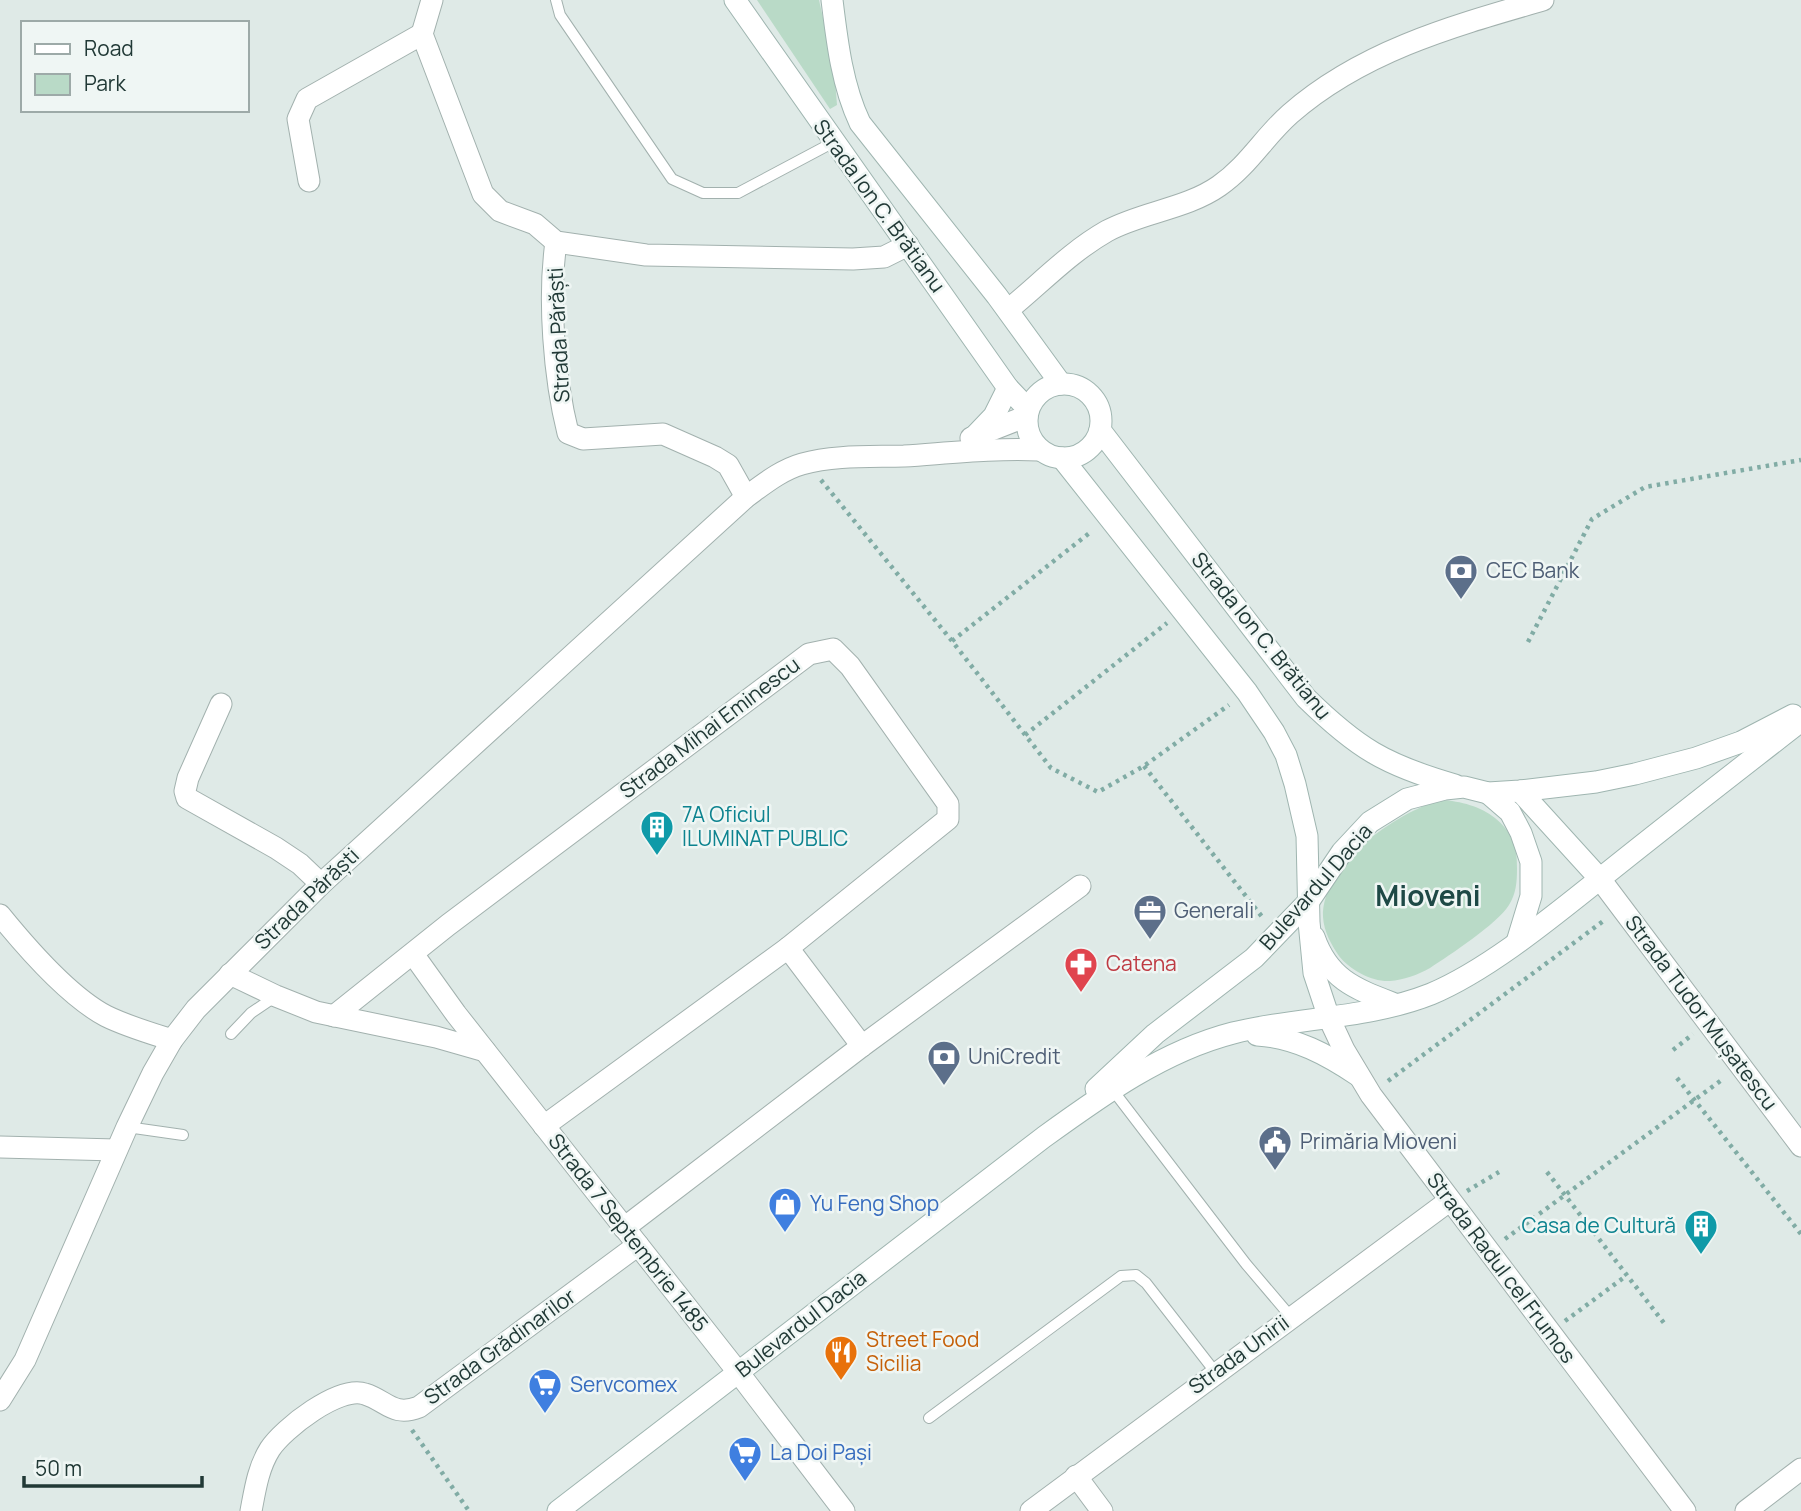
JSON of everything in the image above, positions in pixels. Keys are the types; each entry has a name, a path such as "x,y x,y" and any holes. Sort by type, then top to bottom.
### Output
{"street":[{"path":"309,181 298,119 307,99 422,34 432,0"},
{"name":"Strada Ion C. Brătianu","path":"735,0 1008,388 1028,412"},
{"name":"Strada Ion C. Brătianu","path":"832,0 851,104 860,123 1008,310 1061,384"},
{"path":"1008,310 1079,250 1107,231 1217,188 1242,169 1290,114 1364,61 1408,43 1543,0"},
{"name":"Strada Părăști","path":"422,34 482,194 500,211 534,224 556,242 646,255 799,259 884,257 908,245"},
{"path":"834,142 860,123"},
{"name":"Strada Părăști","path":"556,242 553,263 554,325 561,405 568,433 583,439 663,434 729,465 746,497"},
{"path":"1061,384 1073,385 1091,396 1099,409 1100,430 1094,444 1083,453 1062,458 1039,450 1029,434 1028,412 1033,400 1044,390 1061,384"},
{"path":"973,438 993,416 1008,388"},
{"path":"953,452 973,438 1028,412"},
{"name":"Strada Ion C. Brătianu","path":"1100,430 1277,662 1306,698 1337,729 1367,751 1395,765 1464,787"},
{"name":"Strada Părăști","path":"0,1400 25,1360 116,1150 172,1040 196,1009 321,884 746,497 775,476 800,464 827,458 1006,449 1039,450"},
{"path":"1062,458 1247,692 1274,732 1286,755 1307,836 1309,911 1317,946 1333,971 1353,988 1395,1004"},
{"name":"Strada Mihai Eminescu","path":"334,1016 809,654 833,649 850,666 948,804 948,819 788,948"},
{"path":"221,704 188,778 185,791 187,798 276,848 300,864 321,884"},
{"name":"Bulevardul Dacia","path":"1044,1137 1155,1034 1254,958 1309,911 1342,852 1370,822 1407,799 1464,787 1488,793 1596,782 1696,758 1741,742 1801,711"},
{"name":"Bulevardul Dacia","path":"558,1511 1044,1137 1112,1090 1168,1056 1234,1033 1395,1004 1430,994 1471,974 1563,909 1801,721"},
{"name":"Strada Tudor Mușatescu","path":"1520,791 1600,879 1797,1135"},
{"path":"1488,793 1510,812 1531,862 1531,895 1517,942"},
{"path":"624,1228 862,1046 1080,886"},
{"name":"Strada Radul cel Frumos","path":"1309,911 1314,973 1329,1018 1359,1076 1449,1201 1685,1511"},
{"path":"0,915 22,942 76,996 105,1016 172,1040"},
{"path":"544,1126 788,948 862,1046"},
{"name":"Strada 7 Septembrie 1485","path":"413,954 456,1014 844,1511"},
{"path":"230,974 276,996 334,1016 436,1037 485,1051"},
{"path":"1234,1033 1267,1035 1300,1044 1331,1057 1359,1076"},
{"path":"0,1147 116,1150"},
{"name":"Strada Unirii","path":"1031,1511 1449,1201"},
{"name":"Strada Grădinarilor","path":"251,1511 260,1468 271,1448 290,1426 339,1396 363,1393 397,1410 407,1412 419,1407 638,1245"},
{"path":"1746,1511 1801,1469"},
{"path":"1076,1476 1102,1511"}],"lane":[{"path":"556,0 559,15 672,179 704,193 738,193 834,142"},
{"path":"231,1034 251,1013 276,996"},
{"path":"1112,1090 1246,1265 1291,1317"},
{"path":"127,1127 183,1135"},
{"path":"929,1418 1121,1276 1136,1275 1146,1283 1216,1373"}],"path":[{"path":"1528,642 1592,519 1645,487 1801,460"},
{"path":"811,462 824,484 1051,768 1098,792 1144,766 1247,692"},
{"path":"952,641 1109,518"},
{"path":"1025,735 1183,611"},
{"path":"1144,766 1277,936"},
{"path":"1371,1095 1621,907"},
{"path":"1488,1252 1741,1065"},
{"path":"1676,1078 1801,1234"},
{"path":"1449,1201 1499,1172"},
{"path":"1547,1172 1664,1324"},
{"path":"1549,1332 1626,1276"},
{"path":"397,1410 469,1511"}],"green space":[{"path":"757,0 819,0 834,68 837,105 830,109"},
{"path":"1441,800 1470,805 1495,818 1505,827 1516,853 1517,879 1513,897 1494,921 1421,973 1383,981 1369,977 1344,961 1331,942 1323,917 1326,897 1335,878 1364,844 1403,816"}],"place":[{"name":"CEC Bank","path":"1461,601"},
{"name":"7A Oficiul ILUMINAT PUBLIC","path":"657,857"},
{"name":"Generali","path":"1150,941"},
{"name":"Catena","path":"1081,994"},
{"name":"UniCredit","path":"944,1087"},
{"name":"Primăria Mioveni","path":"1275,1172"},
{"name":"Yu Feng Shop","path":"785,1234"},
{"name":"Casa de Cultură","path":"1701,1256"},
{"name":"Street Food Sicilia","path":"841,1382"},
{"name":"Servcomex","path":"545,1415"},
{"name":"La Doi Pași","path":"745,1483"}],"district":[{"name":"Mioveni","path":"1428,896"}]}
